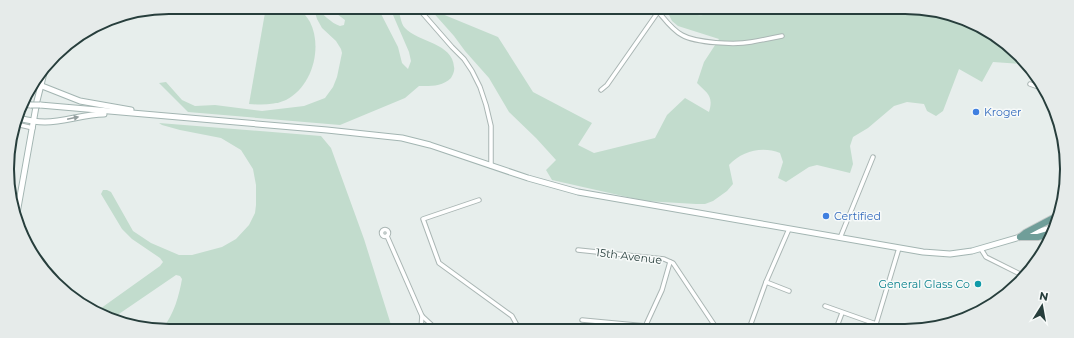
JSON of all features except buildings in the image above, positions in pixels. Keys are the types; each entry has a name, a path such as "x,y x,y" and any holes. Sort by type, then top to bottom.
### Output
{"main road":[{"path":"18,206 43,79"},
{"path":"42,86 80,102 130,110 140,114"},
{"path":"28,105 38,103 402,138 430,145 491,166 578,192 923,252 950,254 981,249 1048,229"},
{"path":"22,119 45,122 94,114 140,114"},
{"path":"1020,237 1052,219"},
{"path":"1020,237 1038,237 1045,235"}],"street":[{"path":"423,14 464,59 480,87 491,126 491,166"},
{"path":"601,90 607,84 655,14"},
{"path":"660,14 673,29 682,36 695,40 711,42 750,42 782,36"},
{"path":"1030,84 1036,86"},
{"path":"20,125 33,128"},
{"path":"840,238 872,156"},
{"path":"479,200 423,218 439,263 512,316 516,324"},
{"path":"751,324 766,282 789,229"},
{"path":"387,236 422,316 431,324"},
{"path":"825,306 876,324 899,248"},
{"path":"981,249 986,257 1020,274"},
{"name":"15th Avenue","path":"578,250 664,259 673,263 714,324"},
{"path":"646,324 662,290 670,262"},
{"path":"766,282 790,291"},
{"path":"838,324 842,313"},
{"path":"421,324 422,316"},
{"path":"582,320 618,324"}],"green space":[{"path":"265,14 304,14 310,22 314,32 315,55 313,66 303,86 286,100 277,103 249,104"},
{"path":"316,14 322,14 333,23 340,26 344,25 345,20 337,14 381,14 398,47 402,63 408,69 411,61 409,52 393,14 399,14 402,24 411,33 434,44 448,53 452,59 454,68 452,77 444,83 432,86 419,86 405,98 340,125 188,112 159,83 166,82 182,100 195,106 215,105 262,111 304,106 325,98 333,87 337,77 342,53 336,41 322,28"},
{"path":"434,14 442,14 498,37 533,92 592,123 578,145 594,153 655,138 667,115 685,98 709,112 711,102 709,95 697,83 704,62 719,39 678,26 672,21 668,14 925,15 955,22 974,30 991,40 1019,64 993,62 982,82 959,69 943,111 936,116 927,111 924,104 907,102 894,106 868,128 853,137 850,146 853,164 850,173 817,165 809,167 786,182 778,178 783,162 780,153 766,150 753,151 740,156 729,165 733,184 727,191 713,201 705,204 696,204 645,201 552,180 546,170 556,160 509,112 489,78"},
{"path":"159,123 321,136 331,148 364,239 391,324 166,324 176,305 182,279 180,276 176,275 117,315 101,308 160,266 163,262 160,258 132,239 122,229 101,194 103,190 111,192 133,231 151,243 179,255 192,255 222,247 236,239 249,225 255,213 256,185 253,169 241,150 221,138 162,125"}],"place":[{"name":"Kroger","path":"976,112"},
{"name":"Certified","path":"826,216"},
{"name":"General Glass Co","path":"978,284"}]}
